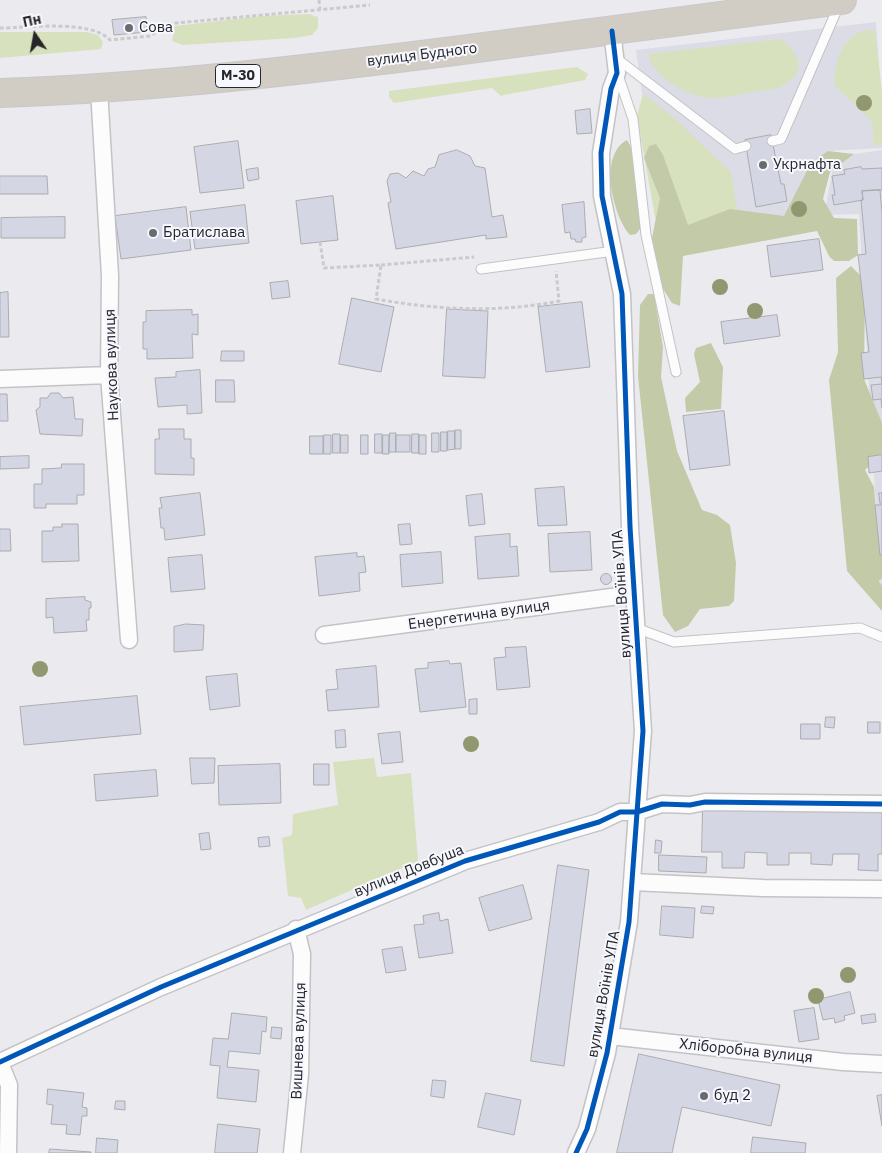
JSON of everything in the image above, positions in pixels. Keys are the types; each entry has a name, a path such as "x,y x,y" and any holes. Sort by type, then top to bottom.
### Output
{"highway":[{"name":"вулиця Будного","path":"0,93 99,90 367,62 842,0"}],"street":[{"name":"вулиця Воїнів УПА","path":"576,1153 587,1129 610,1036 629,922 643,731 630,527 622,294 602,196 601,153 616,65 612,31"},
{"name":"Наукова вулиця","path":"99,90 110,276 109,375 129,640"},
{"path":"0,378 109,375"},
{"name":"Енергетична вулиця","path":"324,635 634,594"},
{"name":"вулиця Довбуша","path":"0,1063 161,987 465,861 599,822 620,812 637,812 662,804 690,805 705,802 882,804"},
{"path":"632,882 763,888 882,889"},
{"name":"Вишнева вулиця","path":"292,1153 300,1074 302,954 296,930"},
{"name":"Хліборобна вулиця","path":"610,1036 833,1061 882,1064"},
{"path":"0,1063 9,1085 8,1153"}],"lane":[{"path":"772,141 781,139 842,0"},
{"path":"616,65 735,149 746,146"},
{"path":"616,65 633,119 646,235 676,372"},
{"path":"481,270 614,251"},
{"path":"636,628 674,642 860,628 882,637"}],"path":[{"path":"319,0 320,9"},
{"path":"0,28 87,28 104,33 110,40 151,36 166,24 370,5"},
{"path":"320,242 324,268 474,257 481,270"},
{"path":"381,265 376,299 406,305 492,309 539,305 559,301 554,260"}],"shaded area":[{"path":"876,22 882,109 882,148 828,151 810,225 662,240 636,50"},
{"path":"882,150 882,612 859,214 824,215 835,157"}],"green space":[{"path":"309,14 318,17 318,28 312,35 295,38 183,45 172,41 175,26 262,16"},
{"path":"875,30 882,92 882,145 874,145 872,121 835,86 834,79 839,56 848,41 860,32"},
{"path":"0,32 87,32 98,35 103,42 101,49 0,58"},
{"path":"781,39 792,49 798,61 799,67 793,79 775,89 735,96 714,98 694,95 684,91 665,79 657,71 648,54"},
{"path":"577,67 588,74 585,80 501,96 492,88 394,103 389,97 389,91"},
{"path":"643,94 671,115 731,172 741,230 659,239 637,116"},
{"path":"627,140 635,154 644,224 636,234 630,235 618,214 611,186 613,158 618,148"},
{"path":"656,144 663,155 688,225 730,209 784,216 811,163 828,151 854,154 830,172 823,199 834,218 857,219 858,255 849,261 834,261 829,256 817,231 683,256 680,306 672,303 658,281 652,238 660,198 644,158 649,146"},
{"path":"851,266 861,276 865,290 864,379 882,423 882,453 865,470 874,487 877,525 882,526 882,578 879,581 882,586 882,611 847,571 829,380 838,352 836,278"},
{"path":"648,294 654,294 663,347 661,377 677,451 702,510 717,515 730,525 736,563 734,601 729,606 700,609 688,626 675,632 663,615 638,376 640,305"},
{"path":"711,343 723,367 721,409 686,412 685,398 700,382 694,354 696,348"},
{"path":"374,758 377,777 411,773 418,861 306,910 301,898 288,896 282,838 292,835 293,814 338,805 333,762"}],"building":[{"path":"146,17 147,32 114,35 112,20"},
{"path":"590,109 592,133 577,134 575,111"},
{"name":"Укрнафта","path":"771,135 781,184 784,184 787,201 756,207 745,140"},
{"path":"238,141 244,188 200,193 194,147"},
{"path":"457,150 470,156 475,166 485,168 492,217 503,215 507,237 486,239 486,235 396,249 388,203 391,202 387,181 390,174 398,173 406,178 413,171 424,176 428,169 435,167 439,155"},
{"path":"861,167 862,169 882,168 882,190 862,191 863,200 834,205 832,195 835,195 832,176 845,174 844,170"},
{"path":"258,168 259,179 248,181 246,170"},
{"path":"0,176 47,176 48,194 0,194"},
{"path":"880,190 882,213 882,384 881,377 864,379 861,353 869,352 858,255 866,254 861,200 863,200 862,191"},
{"path":"333,196 338,240 301,244 296,201"},
{"path":"584,202 586,237 582,238 582,242 576,242 575,239 571,239 570,232 565,233 562,205"},
{"path":"245,205 249,243 195,249 190,212"},
{"name":"Братислава","path":"186,207 191,250 121,259 115,216"},
{"path":"65,217 65,238 1,238 1,218"},
{"path":"819,239 823,270 771,277 767,246"},
{"path":"288,281 290,297 272,299 270,283"},
{"path":"8,292 9,337 0,337 0,293"},
{"path":"352,298 394,307 381,372 339,364"},
{"path":"582,302 590,367 546,372 538,307"},
{"path":"447,309 488,311 485,378 443,376"},
{"path":"192,310 192,315 198,314 198,335 192,334 193,358 147,359 147,349 143,349 143,322 146,322 146,311"},
{"path":"777,315 780,336 724,344 721,322"},
{"path":"222,351 244,351 244,361 221,361"},
{"path":"200,370 202,413 187,414 187,405 158,407 155,378 176,377 176,372"},
{"path":"216,380 234,380 235,402 216,402"},
{"path":"882,384 882,408 881,399 873,400 871,385"},
{"path":"51,393 59,393 63,398 73,397 75,419 83,419 82,436 40,434 36,410 40,407 40,398 47,398"},
{"path":"0,394 7,394 8,421 0,421"},
{"path":"724,411 730,465 690,470 683,416"},
{"path":"159,429 184,429 184,439 191,439 191,458 194,458 194,475 155,474 155,439 159,439"},
{"path":"455,430 461,430 461,449 455,449"},
{"path":"448,431 455,431 455,449 448,450"},
{"path":"441,432 447,432 447,451 441,451"},
{"path":"390,433 396,433 396,452 389,452"},
{"path":"432,433 439,433 439,452 432,452"},
{"path":"333,434 340,434 340,453 333,453"},
{"path":"375,434 382,434 382,453 375,453"},
{"path":"412,434 419,434 419,453 412,453"},
{"path":"324,435 331,435 331,454 324,454"},
{"path":"341,435 348,435 348,453 341,453"},
{"path":"361,435 368,435 368,454 361,454"},
{"path":"383,435 389,435 389,454 383,454"},
{"path":"396,435 410,435 410,452 396,452"},
{"path":"419,435 426,435 426,454 419,454"},
{"path":"310,436 323,436 323,454 310,454"},
{"path":"882,455 882,471 869,473 868,457"},
{"path":"29,456 29,468 0,469 0,457"},
{"path":"62,464 84,464 84,495 77,495 77,504 46,504 46,508 34,508 34,484 42,484 42,469 61,468"},
{"path":"564,487 567,525 538,526 535,489"},
{"path":"200,493 205,535 165,540 164,528 161,528 159,508 162,508 160,498"},
{"path":"879,493 882,493 882,555 880,555 875,505 880,505"},
{"path":"482,494 485,524 469,526 466,496"},
{"path":"62,524 78,524 79,561 42,562 42,531 53,531 53,527 62,527"},
{"path":"410,524 412,544 400,545 398,525"},
{"path":"0,529 10,529 11,551 0,551"},
{"path":"590,532 592,570 550,572 548,534"},
{"path":"510,534 510,547 517,546 519,576 478,579 475,537"},
{"path":"441,552 443,583 402,587 400,555"},
{"path":"357,553 357,557 364,556 366,572 359,573 360,591 319,596 315,557"},
{"path":"202,555 205,589 171,592 168,558"},
{"path":"606,573 612,579 606,585 600,579"},
{"path":"85,597 85,600 91,602 89,620 86,620 87,631 54,633 53,617 46,618 46,599"},
{"path":"186,624 204,625 203,650 174,652 174,627"},
{"path":"526,647 530,687 497,690 494,658 506,657 505,648"},
{"path":"449,661 450,664 461,663 466,707 420,712 415,669 428,668 428,663"},
{"path":"376,666 379,707 328,711 326,690 338,689 336,670"},
{"path":"237,674 240,706 210,710 206,677"},
{"path":"137,696 141,734 24,745 20,707"},
{"path":"477,699 477,714 469,714 469,700"},
{"path":"826,717 835,717 834,728 825,727"},
{"path":"868,722 880,722 880,733 868,733"},
{"path":"801,724 820,724 820,739 801,739"},
{"path":"345,730 346,747 336,748 335,731"},
{"path":"400,732 403,762 382,764 378,734"},
{"path":"190,758 215,758 214,783 192,784"},
{"path":"280,764 281,803 219,805 218,766"},
{"path":"314,764 329,764 329,785 314,785"},
{"path":"156,770 158,796 96,801 94,775"},
{"path":"703,808 882,811 882,854 878,854 878,871 858,870 859,854 833,854 832,865 811,864 811,853 789,853 789,865 767,865 767,853 745,852 744,868 722,868 722,852 702,852"},
{"path":"209,833 211,849 201,850 199,834"},
{"path":"269,837 270,846 259,847 258,838"},
{"path":"656,840 662,841 661,853 655,853"},
{"path":"659,855 707,857 706,873 659,871"},
{"path":"558,865 589,870 564,1066 531,1061"},
{"path":"523,885 532,919 489,931 479,898"},
{"path":"662,906 695,908 693,938 660,935"},
{"path":"702,906 714,907 713,914 701,913"},
{"path":"439,913 440,921 448,919 453,953 419,958 414,925 424,924 423,916"},
{"path":"402,947 406,970 386,973 382,950"},
{"path":"850,992 855,1013 844,1016 845,1020 835,1023 834,1018 823,1020 818,1000"},
{"path":"814,1008 819,1039 799,1042 794,1011"},
{"path":"232,1013 267,1017 266,1032 262,1031 260,1054 229,1051 227,1067 259,1070 256,1102 217,1098 220,1066 210,1065 213,1038 228,1039"},
{"path":"875,1014 876,1022 862,1024 861,1016"},
{"path":"272,1027 282,1028 281,1039 271,1038"},
{"name":"буд 2","path":"639,1054 780,1085 771,1126 682,1107 672,1153 617,1153"},
{"path":"433,1080 446,1081 444,1098 431,1096"},
{"path":"48,1089 84,1093 82,1107 87,1108 87,1116 82,1116 80,1135 66,1134 67,1125 51,1124 53,1105 47,1104"},
{"path":"486,1093 521,1100 514,1135 478,1127"},
{"path":"882,1095 882,1126 877,1096"},
{"path":"116,1101 125,1101 125,1110 115,1109"},
{"path":"218,1124 260,1129 257,1153 215,1153"},
{"path":"753,1137 806,1143 805,1153 751,1153"},
{"path":"97,1138 118,1140 117,1153 96,1153"},
{"path":"50,1149 91,1152 91,1153 49,1153"}],"cycle path":[{"path":"576,1153 587,1129 607,1053 629,922 643,731 630,527 622,294 602,196 601,153 611,89 617,73 612,31"},
{"path":"0,1062 161,987 465,861 599,822 620,812 637,812 662,804 690,805 705,802 882,804"}],"place":[{"name":"Сова","path":"129,28"},
{"name":"Укрнафта","path":"763,165"},
{"name":"Братислава","path":"153,233"},
{"name":"буд 2","path":"704,1096"}]}
